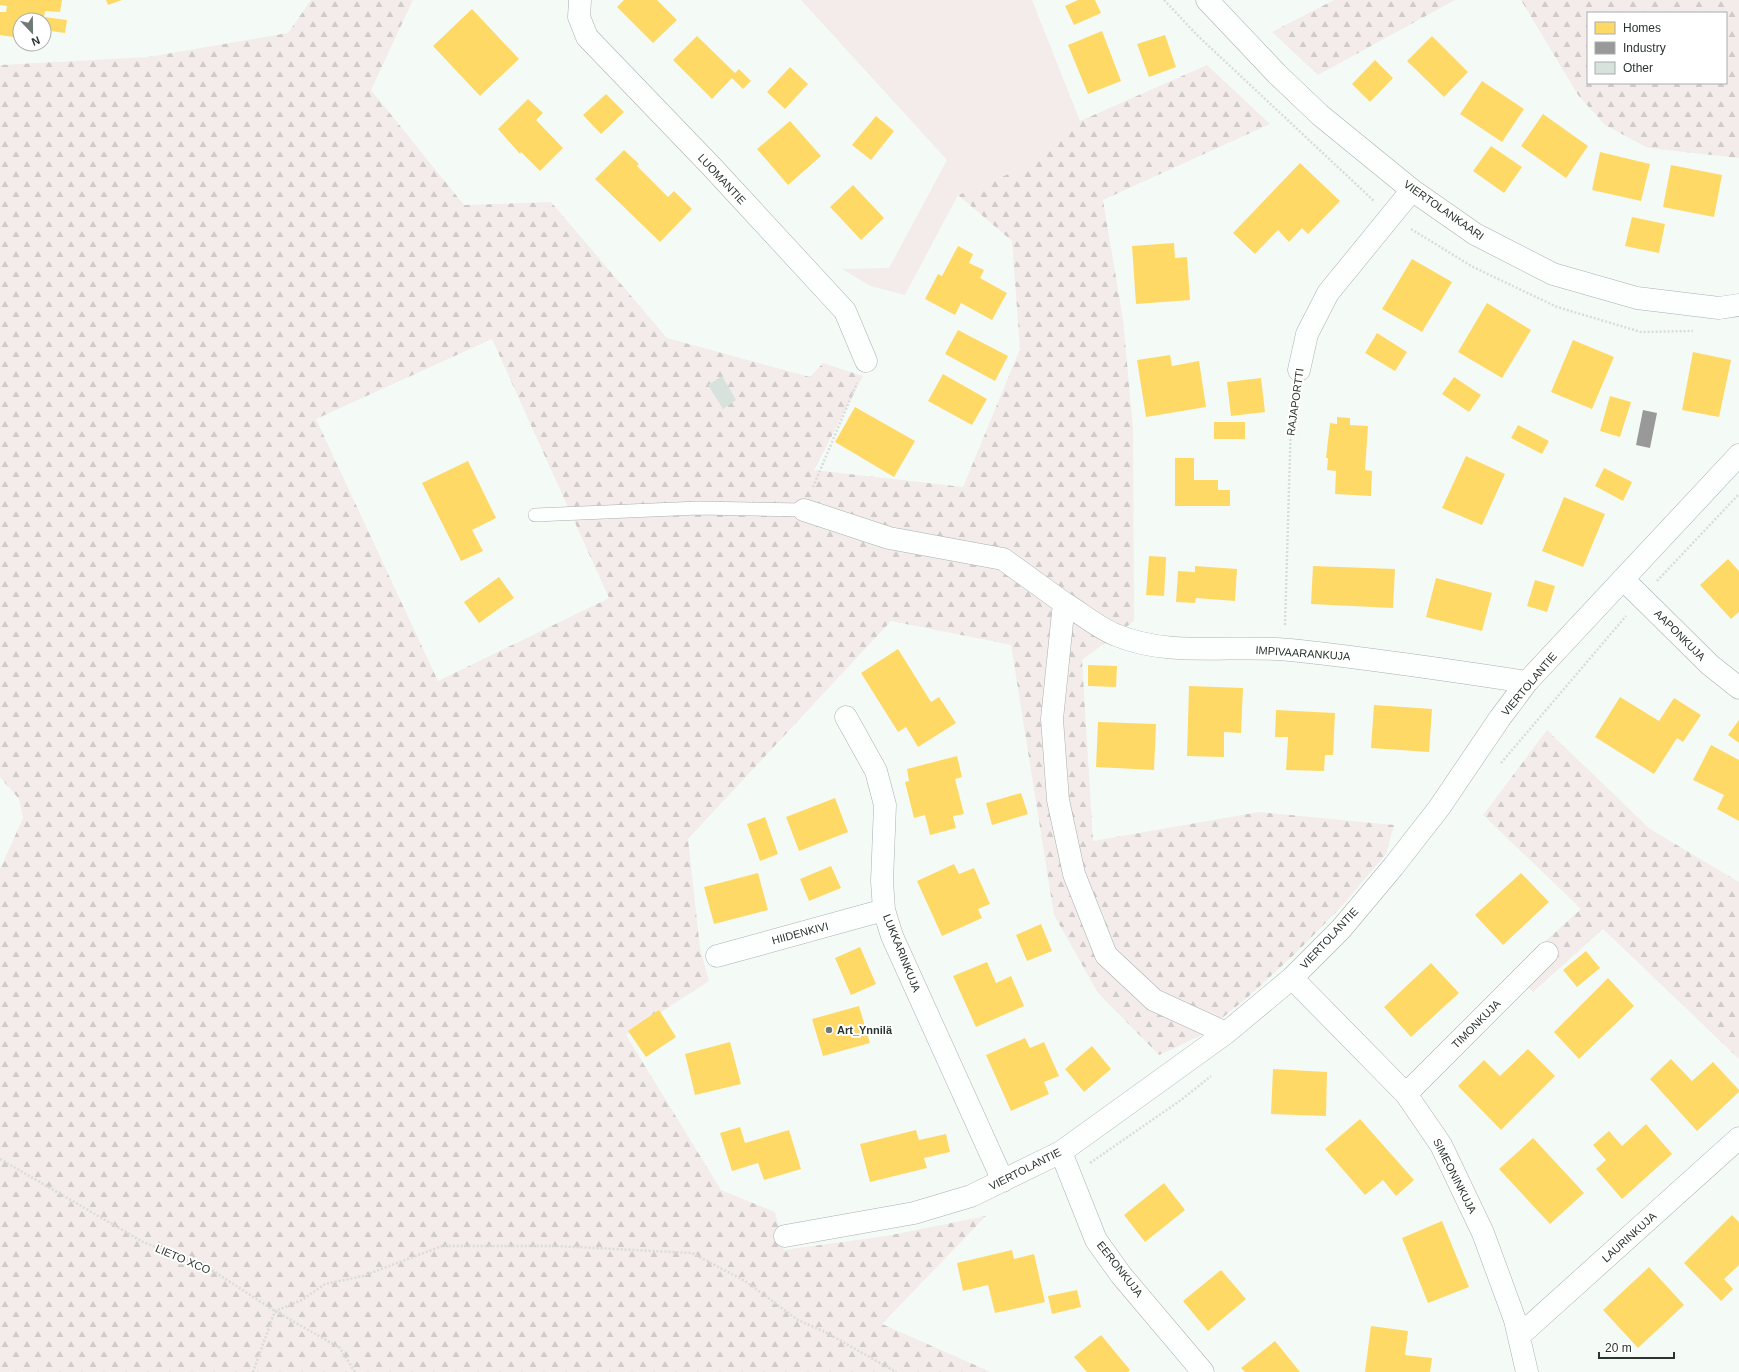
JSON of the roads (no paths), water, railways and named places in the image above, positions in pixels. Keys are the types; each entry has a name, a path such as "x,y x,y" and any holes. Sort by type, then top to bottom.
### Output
{"street":[{"name":"LUOMANTIE","path":"580,0 579,17 587,38 712,167 845,311 866,361"},
{"name":"VIERTOLANKAARI","path":"1207,0 1277,74 1320,115 1412,190 1476,234 1553,274 1637,298 1719,308 1739,305"},
{"name":"RAJAPORTTI","path":"1299,370 1307,334 1328,293 1412,190"},
{"name":"VIERTOLANTIE","path":"785,1236 914,1213 971,1196 1061,1152 1226,1033 1292,978 1341,928 1439,808 1500,718 1527,682 1739,455"},
{"name":"IMPIVAARANKUJA","path":"804,510 889,538 1003,559 1064,603 1115,635 1147,644 1178,648 1284,650 1381,660 1527,682"},
{"name":"AAPONKUJA","path":"1623,579 1710,664 1739,688"},
{"path":"1064,603 1052,719 1058,800 1074,874 1106,955 1154,1000 1226,1033"},
{"name":"LUKKARINKUJA","path":"846,717 876,771 885,805 882,881 884,910 892,936 1003,1181"},
{"name":"HIIDENKIVI","path":"717,956 884,910"},
{"name":"TIMONKUJA","path":"1406,1094 1547,953"},
{"name":"SIMEONINKUJA","path":"1292,978 1406,1094 1441,1146 1483,1233 1515,1320 1527,1372"},
{"name":"LAURINKUJA","path":"1519,1336 1739,1138"},
{"name":"EERONKUJA","path":"1061,1152 1096,1240 1121,1275 1203,1372"}],"lane":[{"path":"535,515 699,508 804,510"}],"place":[{"name":"Art_Ynnilä","path":"829,1030"}]}
